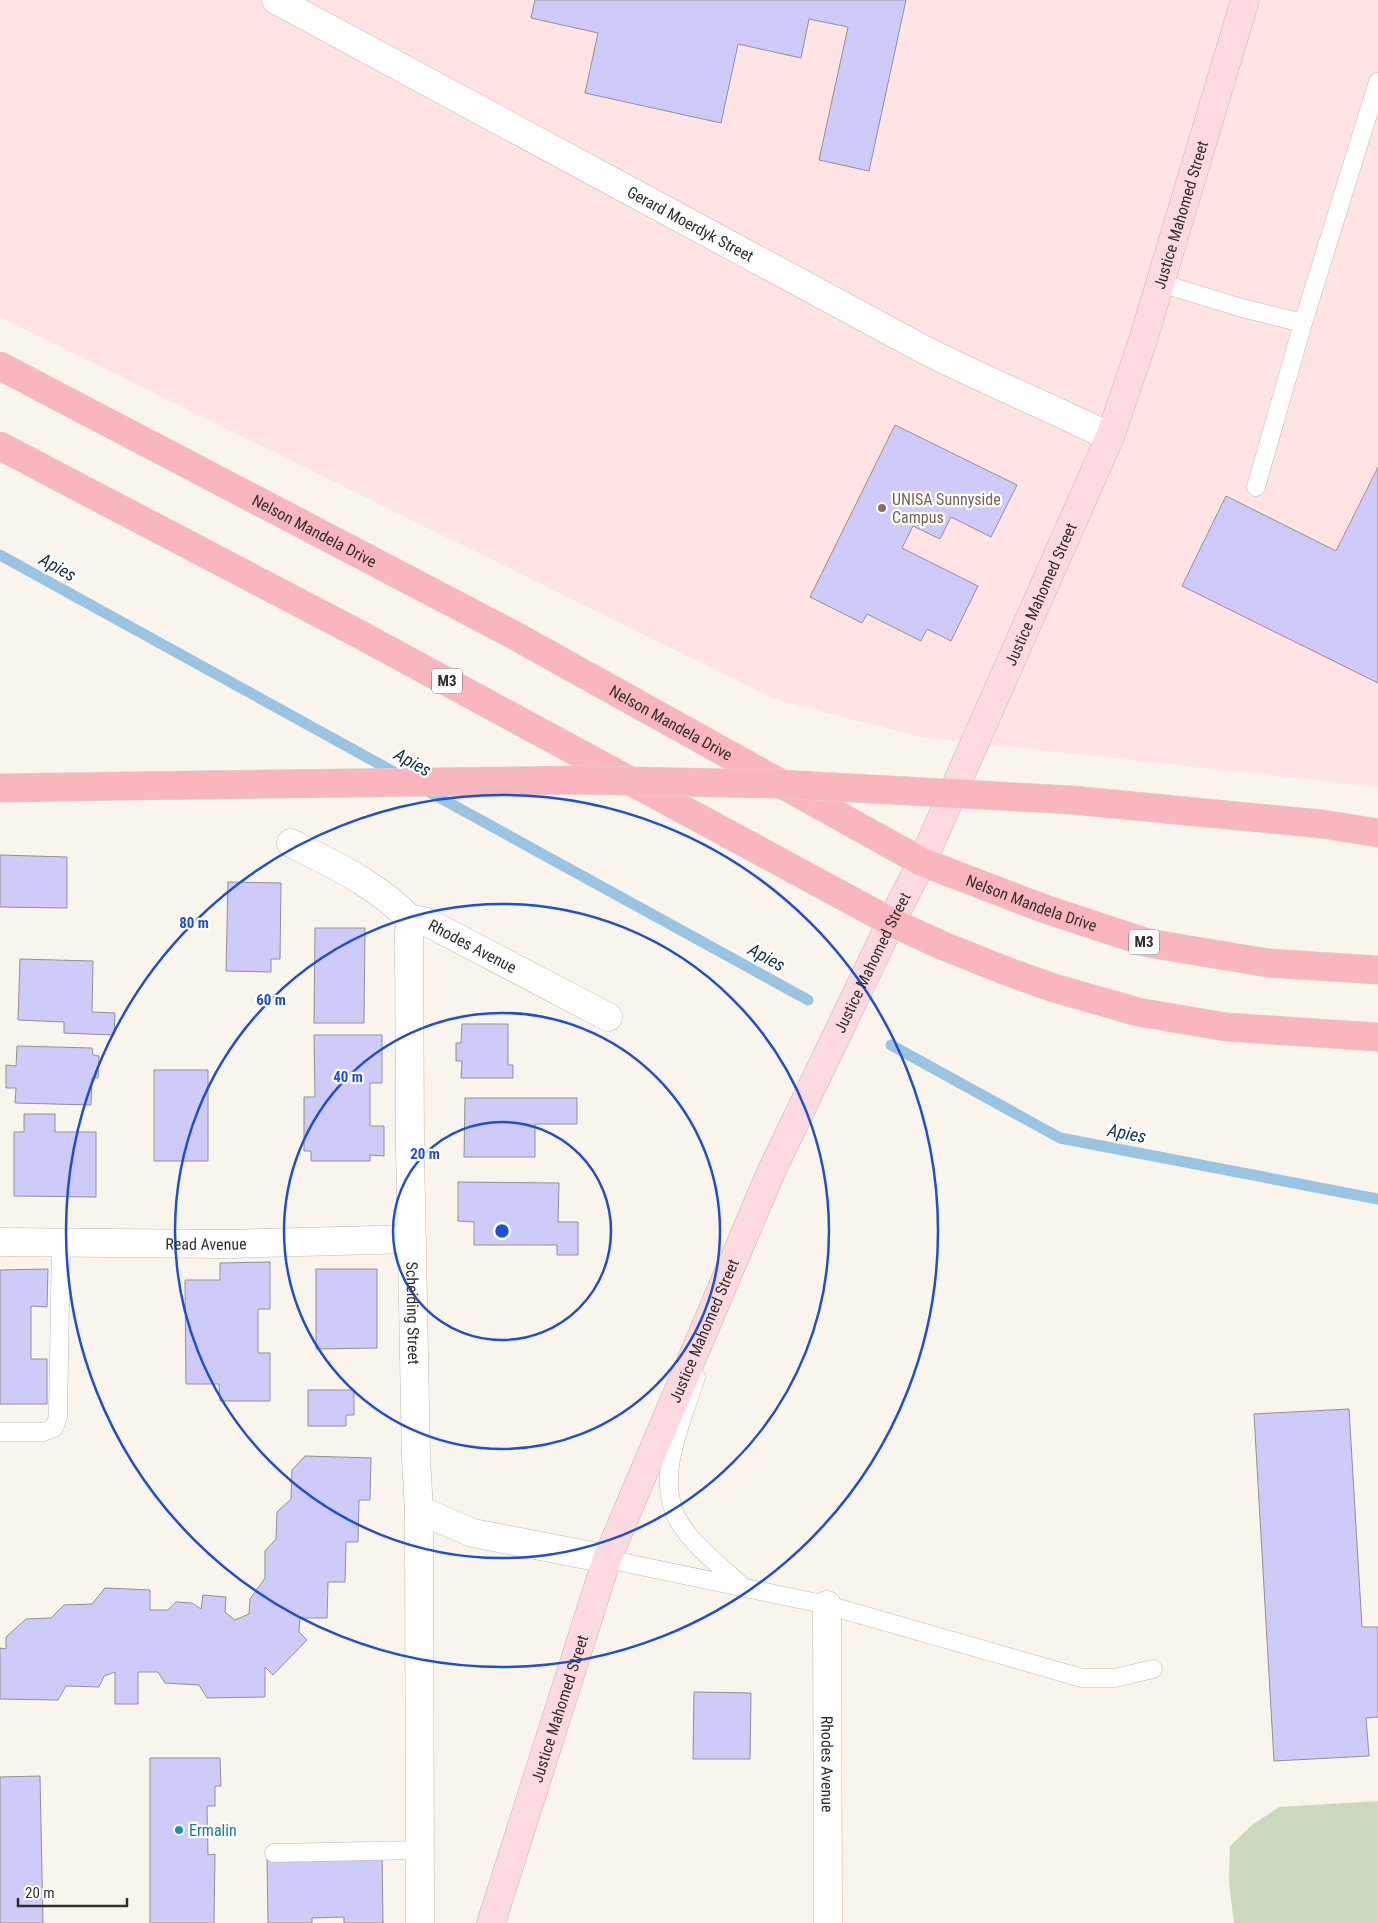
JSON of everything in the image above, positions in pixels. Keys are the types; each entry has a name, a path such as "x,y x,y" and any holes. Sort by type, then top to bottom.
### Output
{"main road":[{"name":"Justice Mahomed Street","path":"490,1923 607,1559 771,1172 891,922 922,862 1110,437 1143,340 1245,0"},
{"name":"Nelson Mandela Drive","path":"0,366 510,634 922,862 1045,910 1148,943 1268,963 1378,970"},
{"name":"M3","path":"0,446 348,628 891,922 941,945 1054,988 1138,1012 1226,1027 1378,1037"},
{"path":"0,788 578,780 780,784 1072,800 1322,824 1378,833"}],"street":[{"name":"Gerard Moerdyk Street","path":"276,0 921,348 973,375 1050,407 1110,437"},
{"name":"Rhodes Avenue","path":"291,843 372,886 386,896 413,922 420,920 427,922 608,1017"},
{"name":"Scheiding Street","path":"413,922 409,932 410,1149 415,1422 419,1510 420,1920"},
{"name":"Read Avenue","path":"0,1242 225,1244 412,1239"},
{"path":"419,1510 473,1533 607,1559"},
{"name":"Rhodes Avenue","path":"827,1605 828,1923"}],"lane":[{"path":"1256,487 1303,323 1376,92"},
{"path":"1160,283 1242,308 1303,323"},
{"path":"0,1432 43,1432 54,1428 58,1417 61,1243"},
{"path":"730,1270 669,1465 668,1486 673,1507 681,1525 744,1588"},
{"path":"607,1559 827,1605 1082,1678 1115,1678 1153,1669"},
{"path":"274,1853 420,1850"}],"shaded area":[{"name":"UNISA Sunnyside Campus","path":"0,0 1378,0 1378,787 921,737 774,699 0,317"}],"green space":[{"path":"1378,1801 1378,1923 1234,1923 1229,1883 1230,1846 1252,1825 1279,1807"}],"building":[{"path":"535,0 906,0 869,171 819,160 848,27 809,19 801,58 738,44 721,123 585,93 598,33 531,18"},
{"path":"895,425 1017,485 991,537 951,517 940,539 913,526 902,548 978,586 951,641 927,629 921,641 867,614 862,623 810,597"},
{"path":"1378,467 1378,683 1182,586 1226,496 1336,551"},
{"path":"0,855 67,857 67,908 0,907"},
{"path":"228,882 281,883 280,959 271,959 271,972 226,971"},
{"path":"315,928 365,928 364,1023 314,1023"},
{"path":"20,959 93,961 92,1012 115,1013 114,1035 64,1033 64,1022 18,1020"},
{"path":"462,1024 508,1024 508,1065 513,1065 513,1078 461,1078 462,1061 456,1061 456,1043 461,1043"},
{"path":"314,1035 382,1035 382,1083 370,1083 370,1126 384,1126 384,1156 370,1155 370,1161 311,1161 311,1151 304,1151 304,1097 315,1097"},
{"path":"17,1046 92,1048 93,1055 99,1056 98,1078 92,1078 91,1105 15,1103 16,1088 6,1088 6,1065 16,1066"},
{"path":"154,1070 208,1070 208,1161 154,1161"},
{"path":"465,1098 577,1098 577,1124 535,1124 535,1157 464,1157"},
{"path":"24,1114 55,1114 55,1132 96,1132 96,1197 14,1196 14,1132 24,1132"},
{"path":"458,1182 559,1183 558,1222 578,1222 578,1255 557,1255 557,1245 474,1245 474,1222 458,1221"},
{"path":"270,1262 270,1309 258,1309 258,1353 270,1353 270,1401 220,1401 219,1384 186,1384 185,1280 220,1280 220,1263"},
{"path":"48,1269 47,1307 31,1306 31,1359 47,1359 47,1404 0,1404 0,1270"},
{"path":"316,1269 377,1269 377,1348 316,1349"},
{"path":"308,1390 354,1390 354,1415 346,1415 346,1426 308,1426"},
{"path":"1349,1409 1362,1627 1378,1627 1378,1717 1366,1718 1369,1756 1274,1761 1254,1414"},
{"path":"305,1456 371,1458 370,1500 359,1500 358,1542 346,1542 345,1582 328,1582 327,1618 300,1618 299,1632 307,1640 273,1675 265,1667 265,1697 207,1698 199,1685 165,1683 158,1672 138,1672 138,1704 115,1704 115,1672 104,1676 99,1687 66,1686 58,1700 0,1699 0,1648 6,1649 6,1637 26,1619 51,1618 64,1605 92,1604 105,1588 150,1590 150,1610 168,1610 176,1602 192,1603 201,1609 203,1595 226,1597 225,1612 235,1620 249,1614 250,1599 265,1578 265,1551 276,1539 277,1512 291,1499 292,1470"},
{"path":"694,1692 751,1693 750,1759 693,1759"},
{"name":"Ermalin","path":"150,1758 220,1758 221,1786 215,1786 215,1806 207,1806 208,1855 215,1854 214,1923 150,1923"},
{"path":"40,1776 43,1923 0,1923 0,1777"},
{"path":"382,1854 383,1923 344,1923 344,1917 312,1918 312,1923 268,1923 267,1857"}],"waterway":[{"name":"Apies","path":"0,555 401,776"},
{"name":"Apies","path":"424,789 808,1000"},
{"name":"Apies","path":"891,1045 1060,1138 1378,1199"}],"place":[{"name":"UNISA Sunnyside Campus","path":"882,508"},
{"name":"Ermalin","path":"179,1830"}]}
